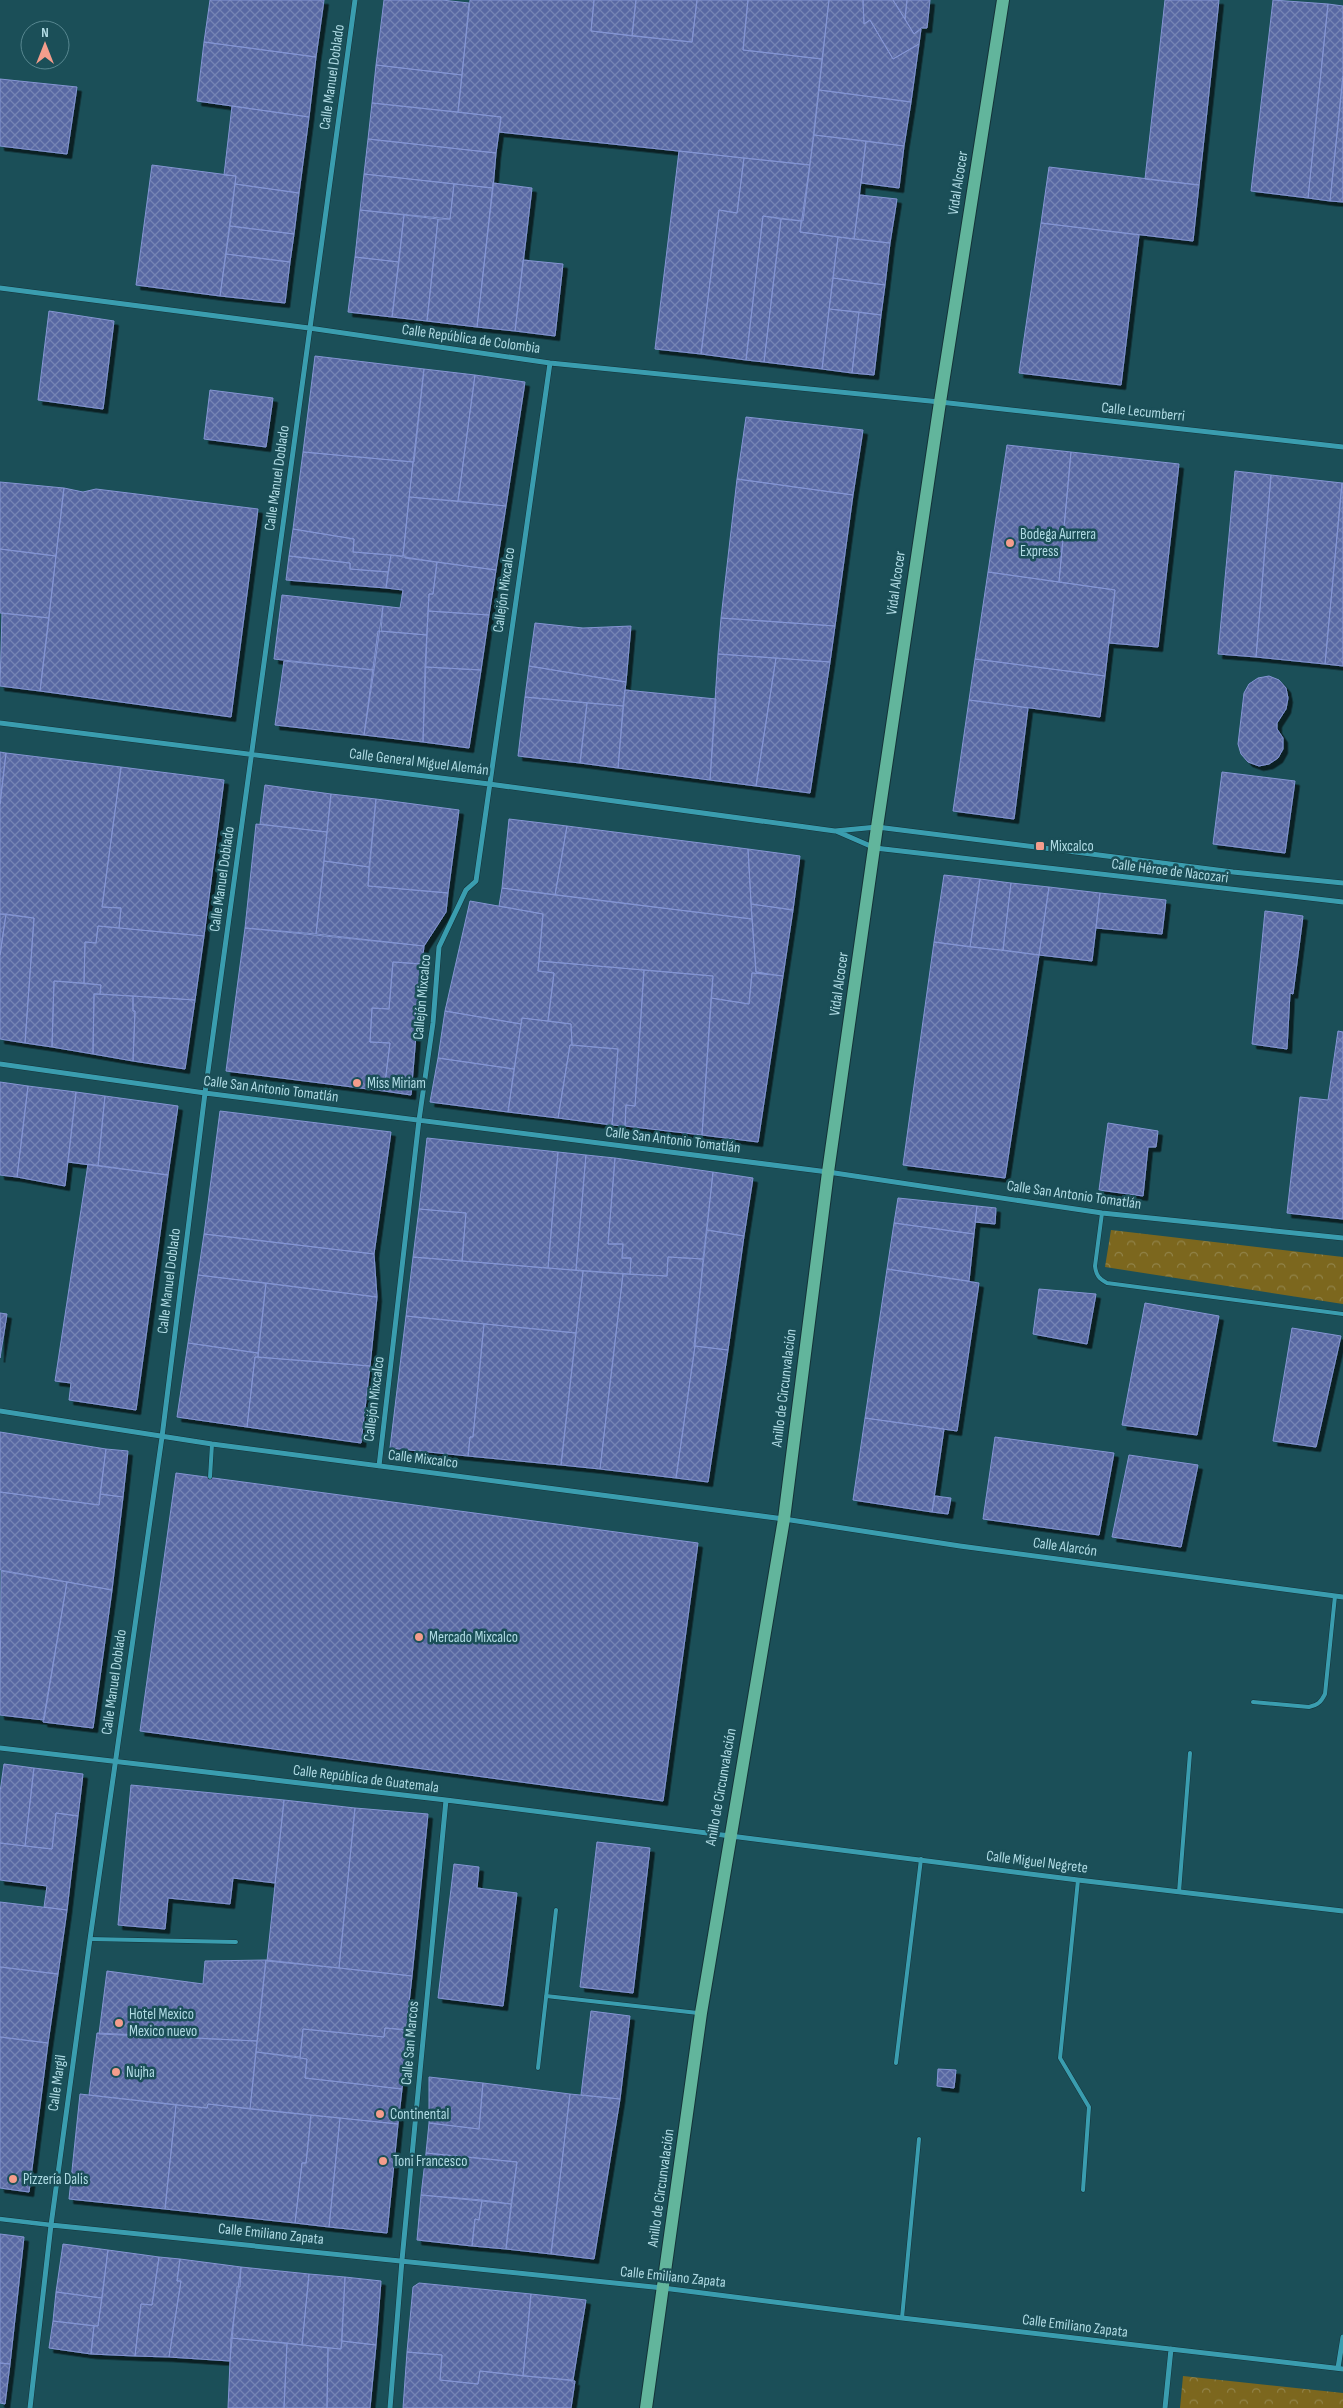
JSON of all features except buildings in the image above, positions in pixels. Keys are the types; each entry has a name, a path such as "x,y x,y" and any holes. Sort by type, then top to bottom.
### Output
{"main road":[{"name":"Vidal Alcocer","path":"828,1172 940,402 1003,0"},
{"name":"Anillo de Circunvalación","path":"646,2408 701,2013 729,1836 784,1518 828,1172"}],"street":[{"name":"Calle Manuel Doblado","path":"116,1762 162,1436 205,1093 355,0"},
{"name":"Calle República de Colombia","path":"0,288 309,328 550,363 940,402"},
{"name":"Callejón Mixcalco","path":"379,1466 419,1120 433,1023 439,947 466,890 476,881 550,363"},
{"name":"Calle Lecumberri","path":"940,402 1343,447"},
{"name":"Calle General Miguel Alemán","path":"0,723 489,784 835,831 877,827"},
{"name":"Calle Héroe de Nacozari","path":"877,827 1233,872 1343,883"},
{"name":"Calle General Miguel Alemán","path":"835,831 875,848"},
{"name":"Calle Héroe de Nacozari","path":"875,848 1343,902"},
{"name":"Calle San Antonio Tomatlán","path":"0,1064 205,1093 828,1172 1102,1213 1343,1238"},
{"name":"Calle Mixcalco","path":"0,1411 212,1444 784,1518"},
{"name":"Calle Alarcón","path":"784,1518 960,1546 1343,1597"},
{"name":"Calle República de Guatemala","path":"0,1748 446,1800 729,1836"},
{"name":"Calle Margil","path":"30,2408 51,2225 116,1762"},
{"name":"Calle San Marcos","path":"390,2408 402,2260 446,1800"},
{"name":"Calle Miguel Negrete","path":"729,1836 1343,1911"},
{"name":"Calle Emiliano Zapata","path":"0,2219 664,2288 902,2318 1341,2368"},
{"path":"1341,2368 1343,2336"},
{"path":"1165,2408 1171,2349"}],"lane":[{"path":"1102,1213 1095,1266 1096,1274 1100,1280 1343,1314"},
{"path":"210,1477 212,1444"},
{"path":"1253,1702 1309,1707 1322,1701 1325,1694 1335,1596"},
{"path":"1179,1892 1190,1753"},
{"path":"896,2063 921,1859"},
{"path":"1078,1880 1060,2058 1089,2107 1083,2190"},
{"path":"538,2068 556,1910"},
{"path":"90,1939 236,1942"},
{"path":"546,1996 701,2013"},
{"path":"902,2318 919,2139"}],"green space":[{"path":"1111,1230 1343,1257 1343,1304 1105,1267"},
{"path":"1183,2376 1343,2393 1343,2408 1180,2408"}],"place":[{"name":"Bodega Aurrera Express","path":"1010,543"},
{"name":"Mixcalco","path":"1040,846"},
{"name":"Miss Miriam","path":"357,1083"},
{"name":"Mercado Mixcalco","path":"419,1637"},
{"name":"Hotel Mexico Mexico nuevo","path":"119,2023"},
{"name":"Nujha","path":"116,2072"},
{"name":"Continental","path":"380,2114"},
{"name":"Toni Francesco","path":"383,2161"},
{"name":"Pizzería Dalis","path":"13,2179"}]}
